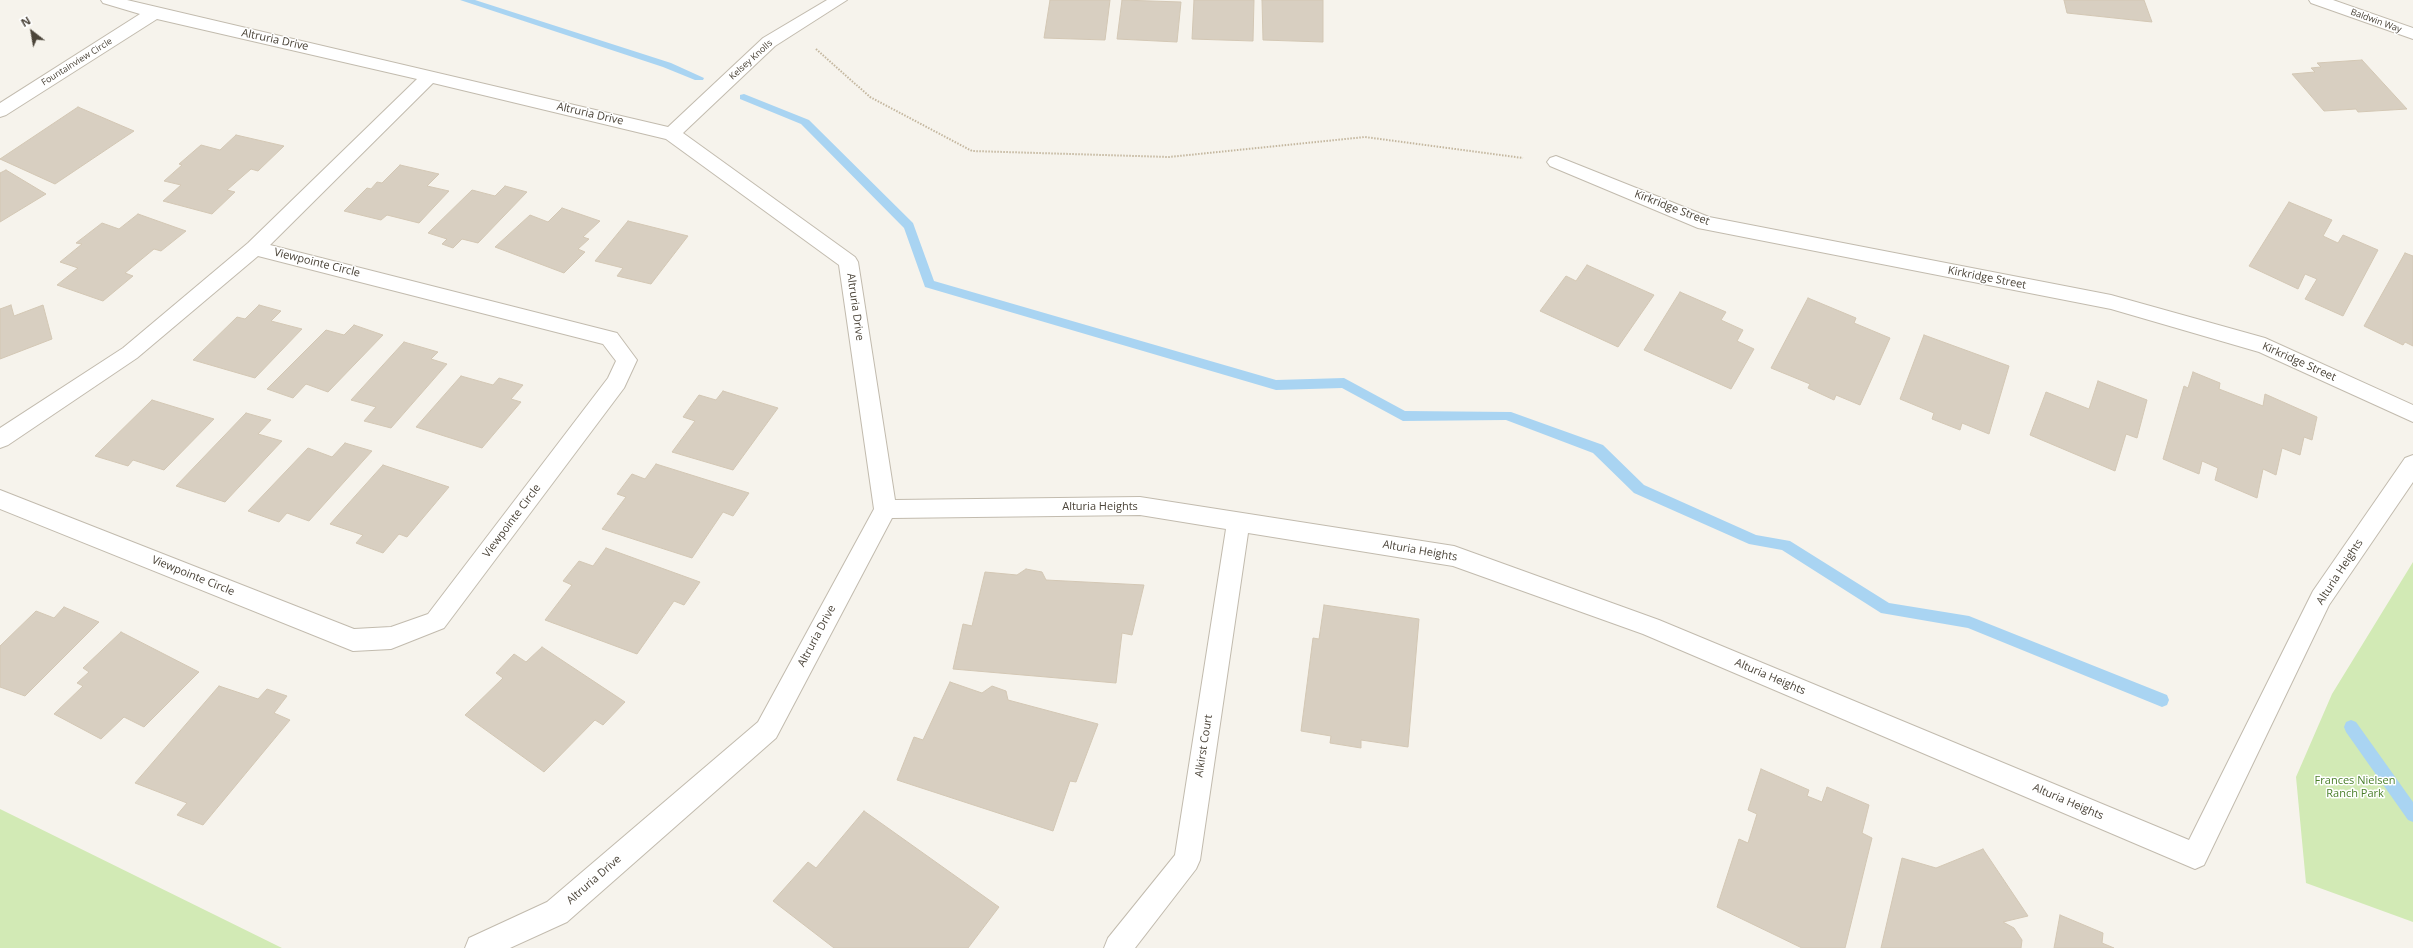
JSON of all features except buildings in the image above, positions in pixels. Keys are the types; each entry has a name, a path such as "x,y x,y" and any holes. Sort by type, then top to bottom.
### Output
{"street":[{"name":"Altruria Drive","path":"109,0 154,14 336,54 672,134 848,262 885,509 767,730 557,912 479,948"},
{"name":"Kelsey Knolls","path":"672,134 769,42 839,0"},
{"name":"Baldwin Way","path":"2317,0 2413,34"},
{"name":"Fountainview Circle","path":"0,111 154,14"},
{"name":"Viewpointe Circle","path":"0,439 130,353 255,248 430,77"},
{"name":"Kirkridge Street","path":"1556,162 1705,223 2111,302 2265,346 2413,414"},
{"name":"Viewpointe Circle","path":"0,499 353,640 391,638 436,621 617,382 626,360 610,338 255,248"},
{"name":"Alturia Heights","path":"885,509 1140,506 1454,556 1652,627 2195,856 2321,598 2413,464"},
{"name":"Alkirst Court","path":"1118,948 1187,860 1238,522"}],"path":[{"path":"793,28 870,97 972,151 1169,157 1365,137 1556,162"}],"green space":[{"name":"Frances Nielsen Ranch Park","path":"2413,562 2413,922 2306,883 2296,777 2332,694"},
{"path":"0,809 282,948 0,948"}],"waterway":[{"path":"465,0 667,65 699,78"},
{"path":"744,97 805,122 909,226 929,284 1276,385 1344,383 1403,416 1507,415 1598,449 1639,489 1754,540 1785,545 1886,609 1969,622 2162,700"},
{"path":"2351,727 2413,815"}]}
